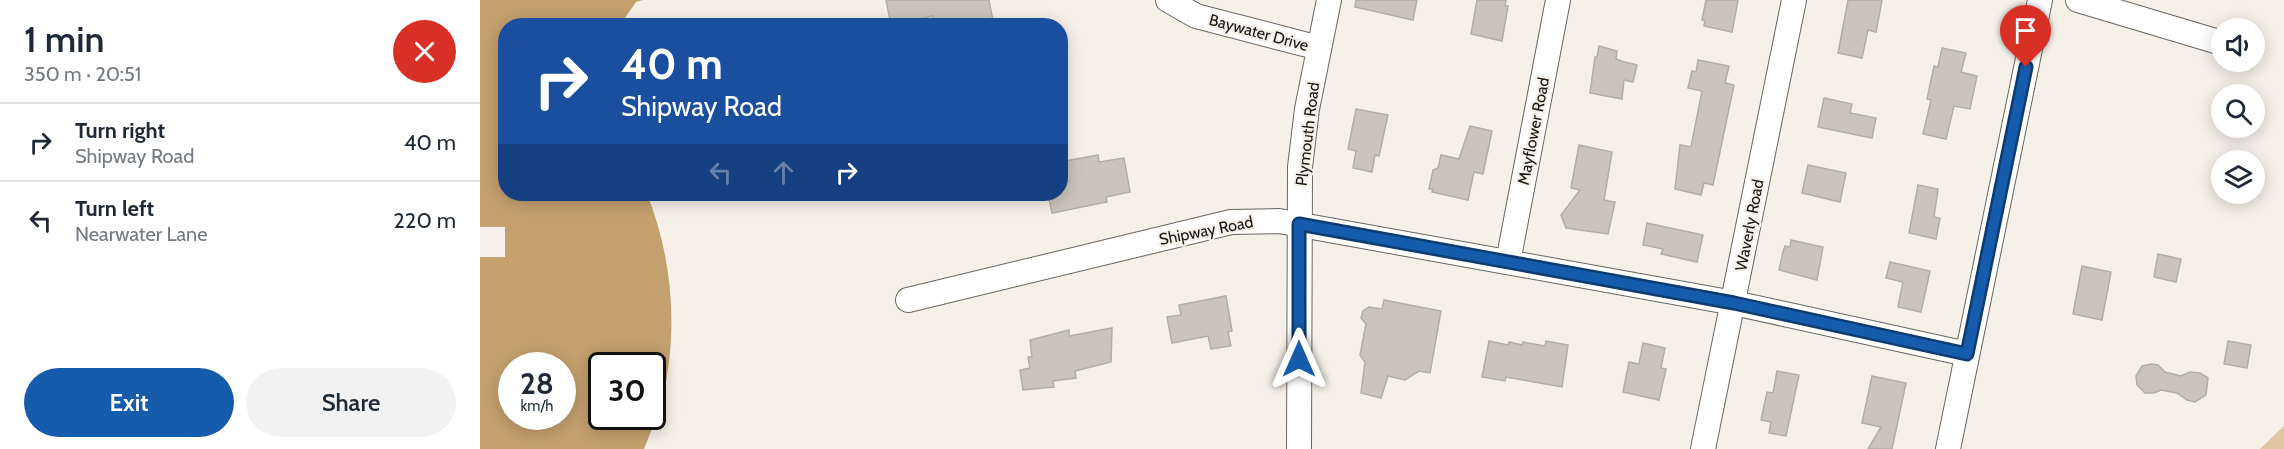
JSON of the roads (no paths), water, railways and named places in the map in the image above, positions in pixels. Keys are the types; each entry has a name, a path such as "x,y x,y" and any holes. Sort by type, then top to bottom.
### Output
{"street":[{"name":"Baywater Drive","path":"1168,0 1196,16 1319,48"},
{"name":"Plymouth Road","path":"1299,449 1300,167 1306,109 1329,0"},
{"name":"Mayflower Road","path":"1508,262 1557,0"},
{"name":"Waverly Road","path":"1703,449 1723,337 1734,303 1794,0"},
{"path":"1948,449 2040,0"},
{"path":"2078,0 2211,40"},
{"name":"Shipway Road","path":"908,300 1231,222 1279,220 1734,303 1967,354"}]}
